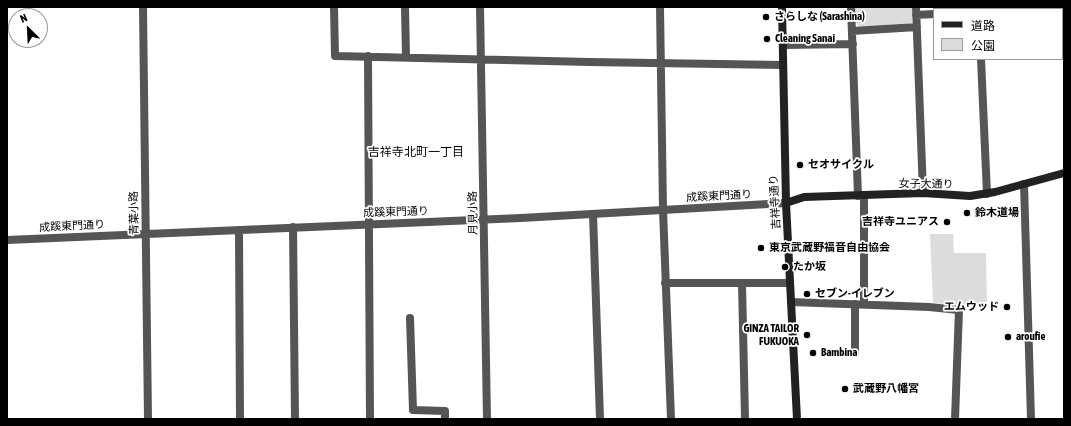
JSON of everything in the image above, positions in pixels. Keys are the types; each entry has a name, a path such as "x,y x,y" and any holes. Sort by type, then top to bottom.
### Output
{"main road":[{"name":"吉祥寺通り","path":"782,7 786,204 797,419"},
{"name":"女子大通り","path":"786,204 804,197 923,193 970,196 987,194 1064,173"}],"street":[{"name":"青葉小路","path":"143,7 148,419"},
{"path":"334,7 335,56 783,65"},
{"path":"405,7 406,57"},
{"name":"月見小路","path":"480,7 480,59 485,219 487,419"},
{"path":"660,7 663,210 671,419"},
{"path":"851,7 861,196 864,304"},
{"path":"923,193 916,11 933,14"},
{"path":"852,31 917,28"},
{"path":"783,46 852,44"},
{"path":"368,56 370,419"},
{"path":"981,60 987,194"},
{"path":"1024,184 1031,419"},
{"name":"成蹊東門通り","path":"7,240 786,204"},
{"path":"592,214 600,419"},
{"path":"293,227 295,419"},
{"path":"239,230 240,419"},
{"path":"665,283 790,283"},
{"path":"742,283 745,419"},
{"path":"791,302 929,306 959,310 955,419"},
{"path":"855,304 855,353"},
{"path":"410,318 413,410 445,411 445,419"}],"green space":[{"path":"854,7 912,7 912,23 860,27 855,23"},
{"path":"930,234 953,234 954,253 986,253 987,307 933,303"}],"place":[{"name":"さらしな (Sarashina)","path":"766,17"},
{"name":"Cleaning Sanai","path":"767,39"},
{"name":"セオサイクル","path":"800,165"},
{"name":"鈴木道場","path":"967,213"},
{"name":"吉祥寺ユニアス","path":"947,222"},
{"name":"東京武蔵野福音自由協会","path":"761,248"},
{"name":"たか坂","path":"785,267"},
{"name":"セブン-イレブン","path":"807,294"},
{"name":"エムウッド","path":"1007,307"},
{"name":"GINZA TAILOR FUKUOKA","path":"807,335"},
{"name":"aroufie","path":"1008,337"},
{"name":"Bambina","path":"813,353"},
{"name":"武蔵野八幡宮","path":"845,389"}],"district":[{"name":"吉祥寺北町一丁目","path":"416,152"}]}
